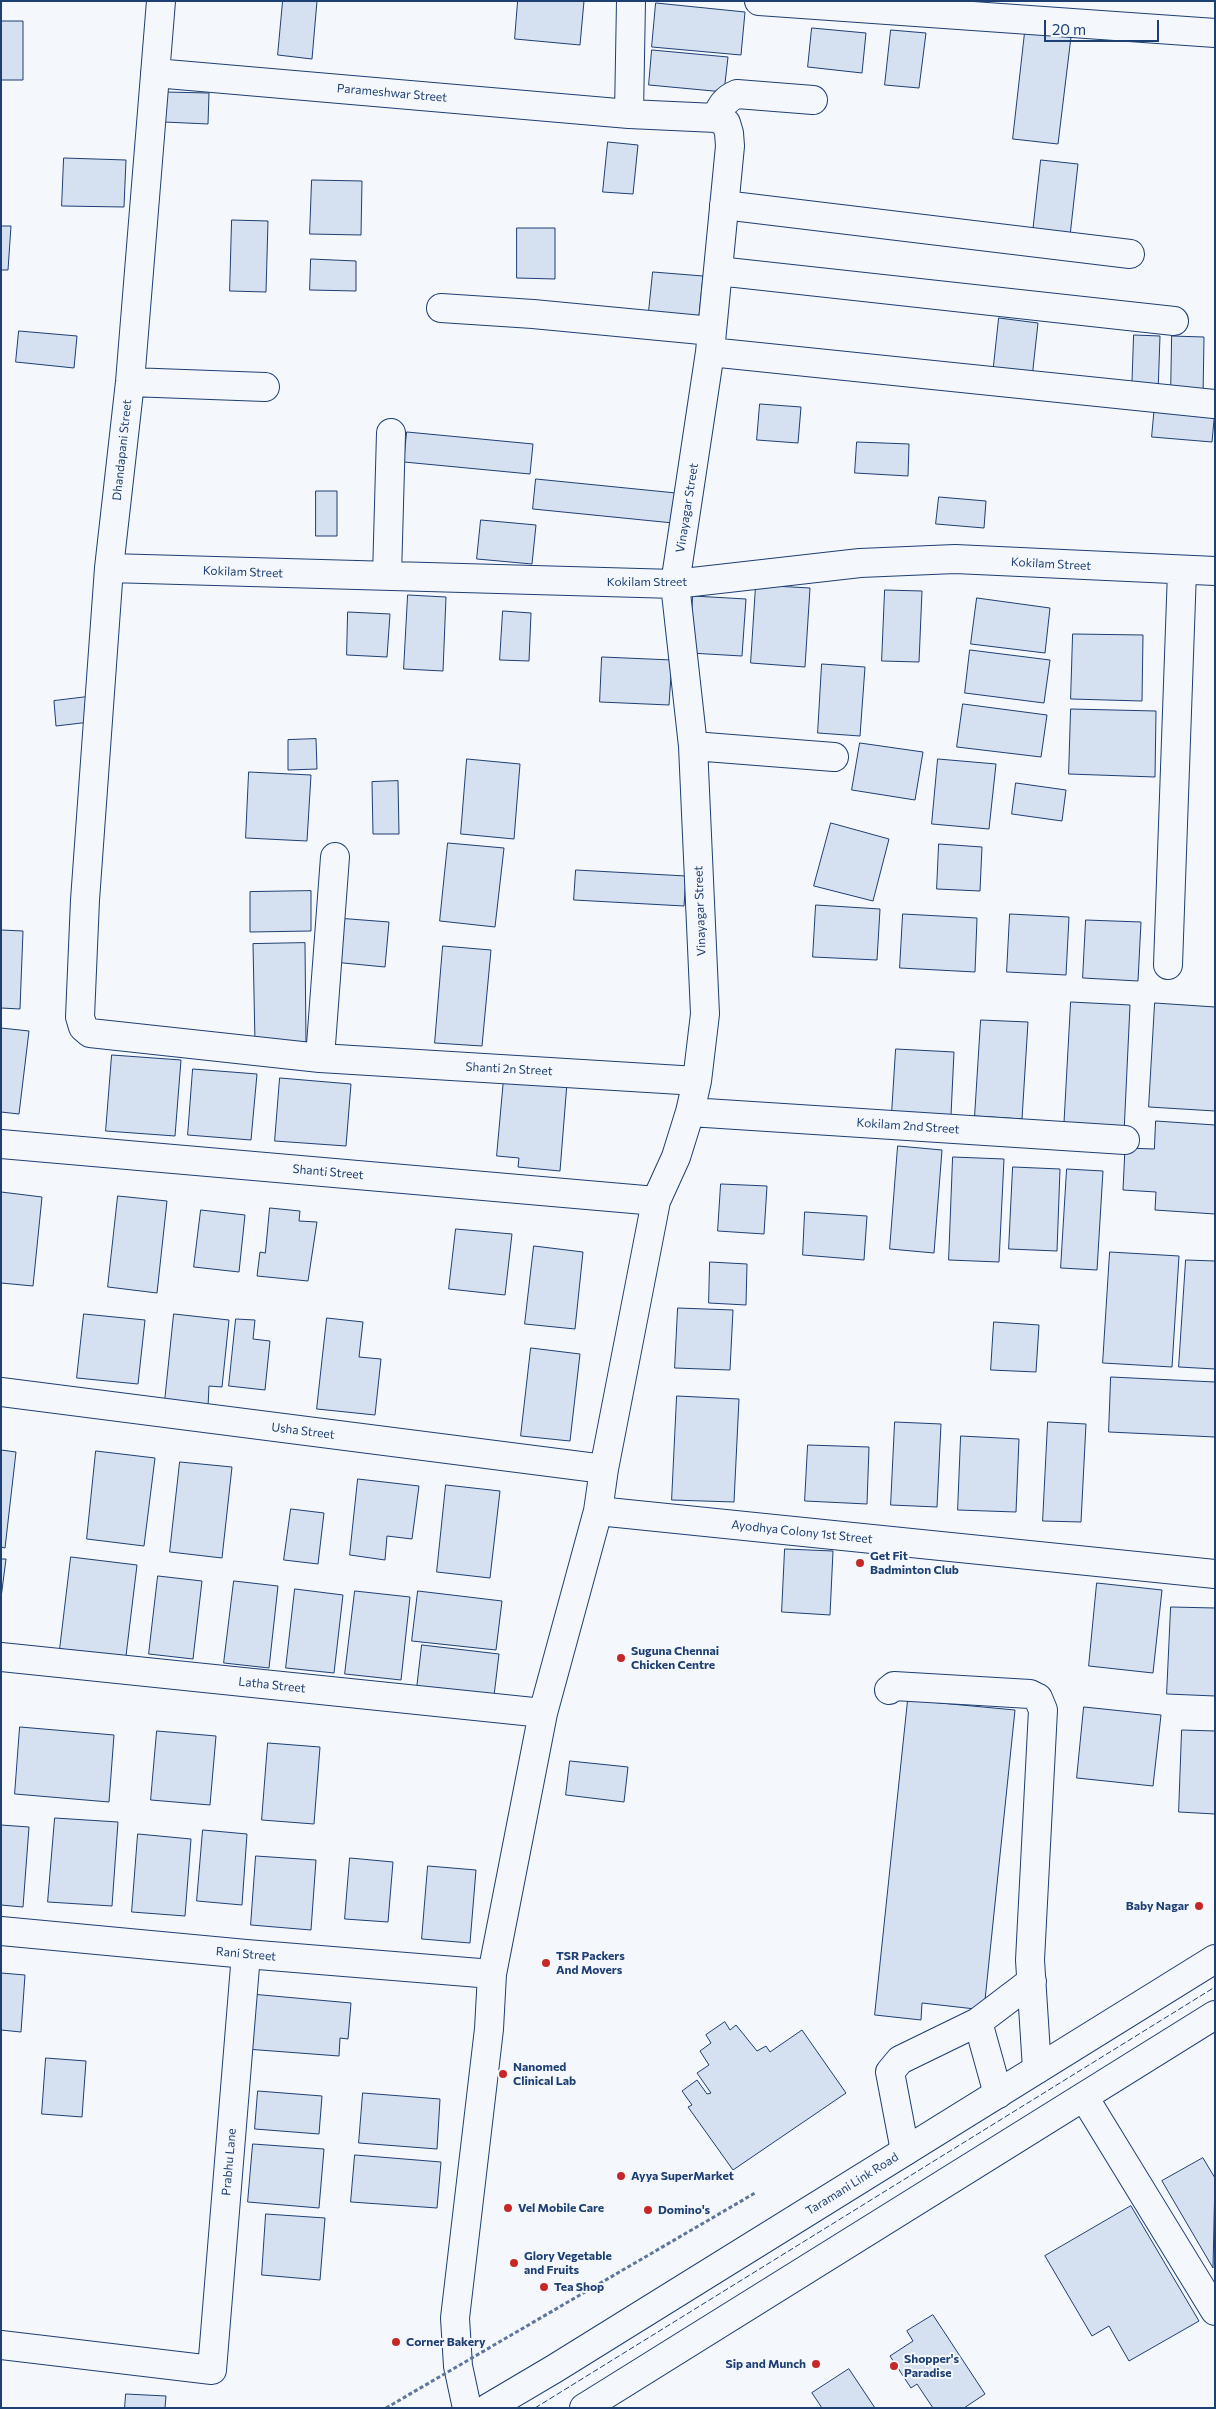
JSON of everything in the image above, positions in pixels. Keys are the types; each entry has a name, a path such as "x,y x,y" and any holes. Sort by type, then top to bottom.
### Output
{"street":[{"name":"Dhandapani Street","path":"90,1033 83,1027 80,1017 85,900 109,568 130,382 162,1"},
{"path":"631,1 629,114 716,118 721,106 729,97 738,94 813,100"},
{"path":"759,1 1215,34"},
{"name":"Parameshwar Street","path":"155,73 629,114"},
{"name":"Vinayagar Street","path":"467,2408 458,2366 454,2318 489,2029 492,1974 543,1713 598,1511 604,1469 656,1201 676,1157 690,1112 697,1081 705,1014 694,746 676,584 711,342 724,206 729,133 726,122 716,118"},
{"path":"724,206 1130,254"},
{"path":"718,271 1174,321"},
{"path":"441,308 533,314 711,342 1214,404"},
{"path":"130,382 265,387"},
{"path":"388,576 391,433"},
{"name":"Kokilam Street","path":"109,568 676,584 860,563 955,559 1182,571 1215,571"},
{"path":"1168,966 1182,571"},
{"path":"694,746 834,757"},
{"path":"320,1058 335,857"},
{"name":"Shanti 2n Street","path":"90,1033 320,1058 697,1081"},
{"name":"Kokilam 2nd Street","path":"690,1112 1125,1140"},
{"name":"Shanti Street","path":"1,1144 656,1201"},
{"name":"Usha Street","path":"1,1392 604,1469"},
{"name":"Ayodhya Colony 1st Street","path":"598,1511 1215,1574"},
{"name":"Latha Street","path":"1,1657 543,1713"},
{"path":"889,1690 894,1686 1030,1694 1038,1698 1044,1710 1030,1960 1037,2069"},
{"name":"Rani Street","path":"1,1931 246,1954 492,1974"},
{"name":"Prabhu Lane","path":"1,2345 212,2370 246,1954"},
{"name":"Taramani Link Road","path":"488,2408 1215,1959"},
{"path":"905,2151 890,2072 893,2065 978,2022 1032,1980"},
{"path":"584,2408 1215,2015"},
{"path":"978,2022 998,2094"},
{"path":"1084,2097 1215,2311"}],"path":[{"path":"386,2408 756,2193"}],"building":[{"path":"283,1 317,1 312,59 278,55"},
{"path":"518,1 584,1 580,45 515,39"},
{"path":"656,3 745,12 741,55 652,47"},
{"path":"1,21 23,21 23,80 1,80"},
{"path":"812,28 866,33 862,73 808,67"},
{"path":"891,30 926,33 919,88 885,85"},
{"path":"1025,32 1071,37 1058,144 1013,139"},
{"path":"652,50 728,57 724,92 649,85"},
{"path":"165,92 209,93 208,124 164,122"},
{"path":"608,142 638,145 633,194 603,192"},
{"path":"64,158 126,160 124,207 62,206"},
{"path":"1041,160 1078,164 1070,236 1033,232"},
{"path":"312,180 362,181 361,235 310,234"},
{"path":"232,220 268,221 266,292 230,291"},
{"path":"1,226 11,226 8,270 1,270"},
{"path":"517,228 555,228 555,279 517,278"},
{"path":"311,259 356,261 356,291 310,290"},
{"path":"653,272 703,276 698,326 648,321"},
{"path":"999,318 1038,323 1032,378 993,374"},
{"path":"19,331 77,336 74,368 16,362"},
{"path":"1134,335 1160,336 1158,393 1132,393"},
{"path":"1172,336 1204,337 1203,397 1171,396"},
{"path":"760,404 801,407 798,443 757,440"},
{"path":"1155,404 1215,409 1212,442 1152,437"},
{"path":"407,432 533,444 530,474 404,462"},
{"path":"857,442 909,444 908,476 855,473"},
{"path":"536,479 676,493 673,523 533,509"},
{"path":"316,491 337,491 337,536 316,536"},
{"path":"939,497 986,501 984,528 936,524"},
{"path":"481,520 536,525 532,564 477,559"},
{"path":"756,585 810,588 805,667 751,663"},
{"path":"885,590 922,591 919,662 882,661"},
{"path":"408,595 446,597 443,671 404,669"},
{"path":"693,596 746,599 742,656 690,653"},
{"path":"977,598 1050,608 1045,653 971,644"},
{"path":"503,611 531,613 529,661 500,660"},
{"path":"348,612 390,614 387,657 347,655"},
{"path":"1073,634 1143,635 1142,701 1071,699"},
{"path":"970,650 1050,660 1044,703 965,693"},
{"path":"602,657 672,660 669,705 600,702"},
{"path":"822,664 865,667 860,736 818,733"},
{"path":"87,697 90,722 56,726 54,701"},
{"path":"963,704 1047,715 1041,757 957,747"},
{"path":"1071,709 1156,711 1155,777 1069,774"},
{"path":"316,739 317,769 288,770 288,740"},
{"path":"860,743 923,752 915,800 852,790"},
{"path":"467,759 520,764 514,839 461,834"},
{"path":"938,759 996,764 989,829 932,824"},
{"path":"249,772 311,775 307,841 246,838"},
{"path":"398,781 399,834 373,834 372,782"},
{"path":"1016,783 1066,790 1062,821 1012,814"},
{"path":"831,823 889,839 873,901 814,886"},
{"path":"448,843 504,848 495,927 440,921"},
{"path":"939,844 982,847 980,891 937,889"},
{"path":"576,870 686,876 684,906 574,900"},
{"path":"311,891 311,931 250,932 250,892"},
{"path":"816,905 880,909 877,960 813,957"},
{"path":"903,914 977,918 975,972 900,968"},
{"path":"1010,914 1069,917 1066,975 1007,972"},
{"path":"337,918 389,922 385,967 333,962"},
{"path":"1086,920 1141,922 1138,981 1083,978"},
{"path":"1,930 23,931 20,1009 1,1008"},
{"path":"305,943 306,1043 255,1043 253,944"},
{"path":"443,946 491,950 482,1046 435,1043"},
{"path":"1071,1002 1130,1005 1124,1133 1064,1130"},
{"path":"1155,1003 1215,1007 1215,1111 1149,1107"},
{"path":"981,1020 1028,1022 1022,1119 975,1116"},
{"path":"1,1028 29,1031 19,1114 1,1112"},
{"path":"896,1049 954,1052 951,1115 892,1113"},
{"path":"112,1055 181,1060 175,1136 106,1131"},
{"path":"193,1069 257,1074 251,1140 188,1135"},
{"path":"280,1078 351,1084 346,1146 275,1141"},
{"path":"504,1078 567,1083 560,1171 518,1167 519,1158 497,1156"},
{"path":"1156,1121 1215,1125 1215,1214 1155,1210 1156,1192 1123,1190 1125,1148 1154,1149"},
{"path":"898,1146 942,1150 934,1253 890,1249"},
{"path":"953,1157 1004,1159 999,1262 949,1260"},
{"path":"1013,1167 1060,1169 1057,1251 1009,1249"},
{"path":"1067,1169 1103,1171 1097,1270 1061,1268"},
{"path":"721,1184 767,1186 764,1234 718,1231"},
{"path":"1,1192 42,1197 33,1286 1,1283"},
{"path":"118,1196 167,1201 157,1293 108,1287"},
{"path":"270,1208 300,1211 299,1221 317,1222 308,1281 257,1276 260,1252 265,1253"},
{"path":"201,1210 245,1215 239,1272 194,1267"},
{"path":"805,1212 867,1216 864,1260 803,1255"},
{"path":"456,1229 512,1234 505,1295 449,1289"},
{"path":"534,1246 583,1252 575,1329 525,1324"},
{"path":"1110,1252 1179,1256 1172,1367 1103,1363"},
{"path":"1186,1260 1215,1261 1215,1369 1179,1367"},
{"path":"710,1262 747,1264 746,1305 709,1303"},
{"path":"678,1308 733,1310 730,1370 675,1368"},
{"path":"84,1314 145,1320 138,1384 77,1378"},
{"path":"174,1314 229,1320 222,1387 209,1386 208,1407 165,1401"},
{"path":"327,1318 363,1322 359,1357 381,1359 375,1415 317,1409"},
{"path":"236,1319 255,1320 253,1339 270,1341 265,1390 229,1386"},
{"path":"994,1322 1039,1325 1036,1372 991,1370"},
{"path":"531,1348 580,1354 570,1441 521,1436"},
{"path":"1111,1377 1215,1382 1215,1437 1109,1432"},
{"path":"677,1396 739,1399 734,1502 672,1500"},
{"path":"895,1422 941,1424 937,1507 891,1505"},
{"path":"1048,1422 1086,1424 1081,1522 1043,1521"},
{"path":"961,1436 1019,1439 1016,1512 958,1510"},
{"path":"808,1445 869,1447 867,1504 805,1501"},
{"path":"1,1450 16,1452 5,1548 1,1547"},
{"path":"96,1451 155,1458 144,1546 87,1539"},
{"path":"180,1462 232,1467 222,1558 170,1552"},
{"path":"358,1479 419,1486 412,1539 387,1536 385,1560 350,1555"},
{"path":"446,1485 500,1491 490,1578 437,1572"},
{"path":"291,1509 324,1513 318,1564 284,1560"},
{"path":"785,1549 833,1551 830,1615 782,1612"},
{"path":"71,1557 137,1565 126,1656 60,1649"},
{"path":"1,1559 6,1559 1,1598"},
{"path":"158,1576 202,1581 193,1659 149,1654"},
{"path":"234,1581 278,1586 269,1668 224,1663"},
{"path":"1097,1583 1162,1590 1153,1673 1089,1666"},
{"path":"295,1589 343,1595 334,1673 286,1668"},
{"path":"355,1591 410,1597 401,1680 345,1674"},
{"path":"418,1591 502,1601 496,1650 412,1641"},
{"path":"1171,1607 1215,1608 1215,1696 1167,1694"},
{"path":"422,1645 499,1654 494,1696 417,1688"},
{"path":"908,1700 1015,1710 984,2010 922,2003 921,2020 875,2015"},
{"path":"1084,1707 1161,1715 1153,1786 1077,1778"},
{"path":"20,1727 114,1735 109,1802 15,1794"},
{"path":"1182,1730 1215,1731 1215,1814 1179,1812"},
{"path":"157,1731 216,1736 210,1805 151,1800"},
{"path":"268,1743 320,1747 314,1824 262,1820"},
{"path":"570,1761 628,1767 624,1802 566,1795"},
{"path":"55,1818 118,1822 112,1906 48,1902"},
{"path":"1,1825 29,1827 23,1907 1,1905"},
{"path":"203,1830 247,1834 242,1905 197,1901"},
{"path":"138,1834 191,1839 185,1916 132,1912"},
{"path":"256,1856 316,1860 311,1930 251,1925"},
{"path":"350,1858 393,1862 388,1922 345,1919"},
{"path":"428,1866 476,1870 470,1943 422,1939"},
{"path":"1,1973 25,1975 21,2032 1,2030"},
{"path":"251,1994 351,2003 348,2039 340,2038 339,2056 246,2049"},
{"path":"725,2022 730,2030 736,2025 757,2051 766,2046 770,2052 802,2030 846,2093 733,2170 688,2107 692,2105 682,2091 697,2080 707,2094 711,2093 697,2073 709,2065 700,2051 711,2043 706,2035"},
{"path":"46,2058 86,2061 82,2117 42,2114"},
{"path":"258,2091 322,2096 319,2134 255,2129"},
{"path":"363,2093 440,2099 437,2149 359,2143"},
{"path":"253,2144 324,2149 319,2208 248,2202"},
{"path":"355,2155 441,2162 437,2208 351,2202"},
{"path":"1203,2158 1215,2178 1213,2268 1162,2181"},
{"path":"1131,2206 1199,2321 1129,2361 1109,2326 1092,2336 1045,2256"},
{"path":"266,2214 325,2218 320,2280 262,2275"},
{"path":"933,2315 985,2394 964,2408 933,2408 917,2384 911,2388 890,2356 913,2341 907,2331"},
{"path":"849,2369 875,2408 822,2408 812,2393"},
{"path":"126,2394 166,2396 165,2408 125,2408"}],"fence":[{"path":"535,2408 1215,1987"}],"place":[{"name":"Get Fit Badminton Club","path":"860,1563"},
{"name":"Suguna Chennai Chicken Centre","path":"621,1658"},
{"name":"Baby Nagar","path":"1199,1906"},
{"name":"TSR Packers And Movers","path":"546,1963"},
{"name":"Nanomed Clinical Lab","path":"503,2074"},
{"name":"Ayya SuperMarket","path":"621,2176"},
{"name":"Vel Mobile Care","path":"508,2208"},
{"name":"Domino's","path":"648,2210"},
{"name":"Glory Vegetable and Fruits","path":"514,2263"},
{"name":"Tea Shop","path":"544,2287"},
{"name":"Corner Bakery","path":"396,2342"},
{"name":"Sip and Munch","path":"816,2364"},
{"name":"Shopper's Paradise","path":"894,2366"}]}
